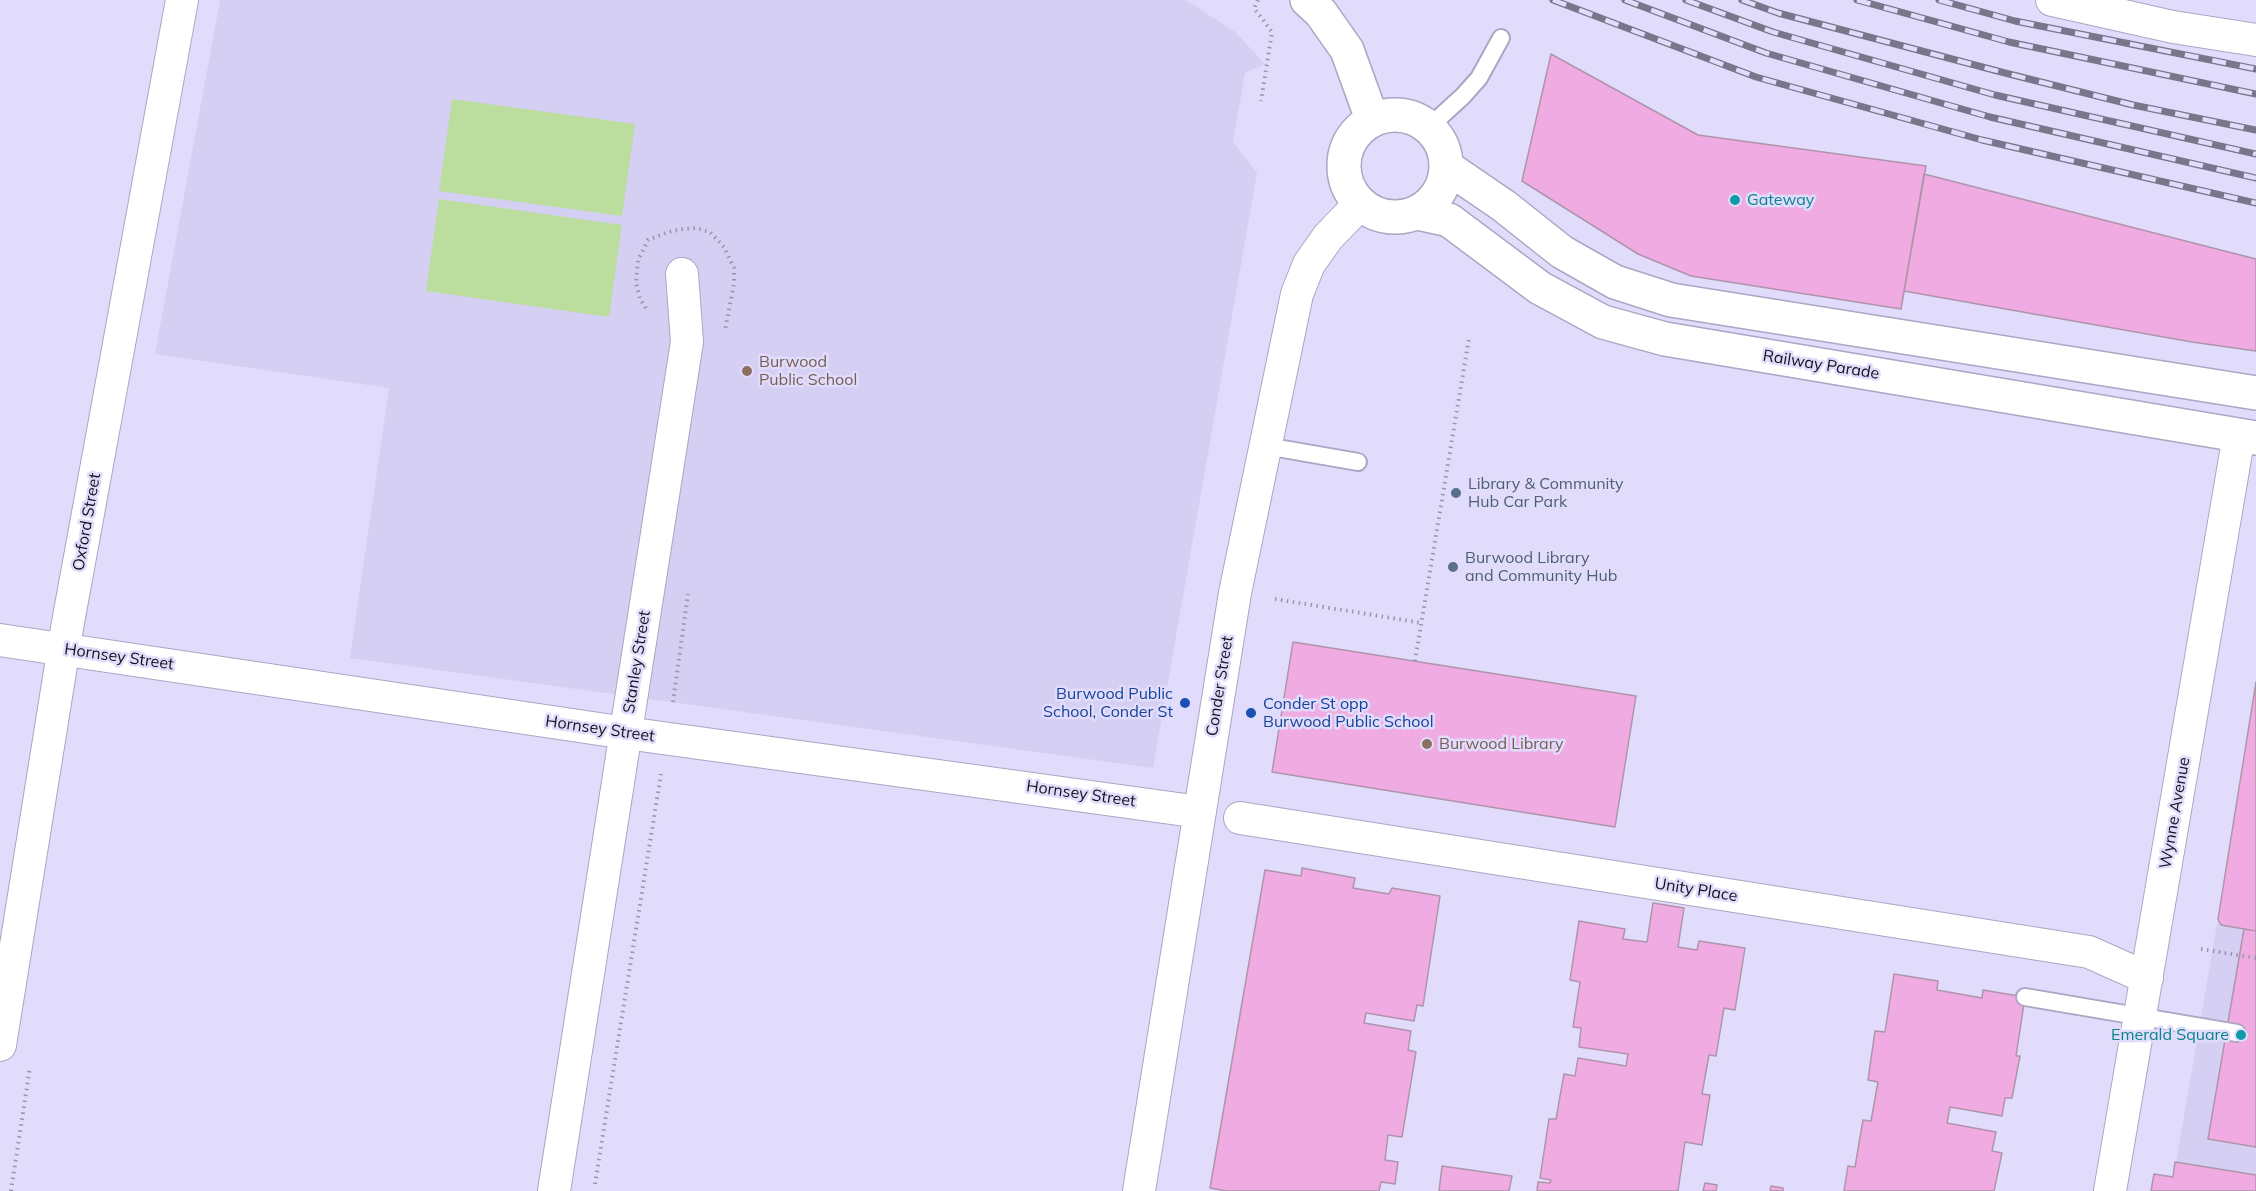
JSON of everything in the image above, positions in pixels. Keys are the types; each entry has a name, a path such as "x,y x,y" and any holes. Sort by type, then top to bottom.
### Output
{"main road":[{"path":"1307,0 1321,14 1347,50 1372,119"},
{"path":"1390,114 1407,115 1423,122 1436,134 1444,150 1447,167 1444,184 1433,201 1417,213 1397,217 1378,214 1360,204 1350,191 1344,175 1344,158 1349,143 1359,129 1372,119 1390,114"},
{"path":"1447,167 1504,206 1562,252 1615,282 1671,300 2256,393"},
{"name":"Railway Parade","path":"1417,213 1449,220 1540,288 1603,322 1624,328 1665,339 2247,437"}],"street":[{"name":"Oxford Street","path":"0,1045 64,649 182,0"},
{"path":"2052,0 2173,27 2256,40"},
{"name":"Conder Street","path":"1139,1191 1235,593 1297,292 1309,264 1328,237 1360,204"},
{"name":"Stanley Street","path":"554,1191 687,342 682,274"},
{"name":"Wynne Avenue","path":"2110,1191 2247,437"},
{"name":"Hornsey Street","path":"0,640 626,734 1200,812"},
{"name":"Unity Place","path":"1240,818 2089,951 2147,978"}],"lane":[{"path":"1429,128 1464,96 1479,78 1501,38"},
{"path":"1266,446 1358,462"},
{"path":"2025,997 2237,1033"}],"path":[{"path":"1258,0 1254,8 1272,32 1261,101"},
{"path":"651,315 640,299 636,283 638,260 648,240 668,231 683,229 696,228 710,232 724,247 734,268 734,282 724,340"},
{"path":"1415,661 1469,338"},
{"path":"672,705 689,587"},
{"path":"1275,599 1422,623"},
{"path":"594,1191 663,764"},
{"path":"2201,949 2256,958"}],"shaded area":[{"name":"Burwood Public School","path":"220,0 1186,0 1235,32 1265,64 1245,73 1233,142 1257,173 1153,768 350,658 389,388 155,354"},
{"path":"2256,682 2256,1191 2171,1191 2218,919"}],"green space":[{"path":"452,99 635,124 622,216 439,191"},
{"path":"439,199 622,225 609,317 426,291"}],"building":[{"name":"Gateway","path":"1551,54 1698,135 1926,166 1901,309 1691,276 1638,254 1522,181"},
{"path":"1924,174 2256,259 2256,351 2192,342 1904,291"},
{"path":"1293,642 1636,696 1615,827 1272,772"},
{"path":"2256,682 2256,931 2221,925 2218,919"},
{"path":"1302,868 1355,878 1353,888 1389,894 1392,888 1440,896 1423,1006 1417,1005 1414,1021 1366,1013 1364,1023 1411,1031 1408,1050 1416,1052 1402,1137 1388,1135 1385,1160 1398,1162 1395,1184 1381,1182 1379,1191 1226,1191 1210,1188 1265,870 1301,876"},
{"path":"1653,903 1684,908 1678,947 1697,950 1699,941 1745,948 1735,1010 1724,1008 1716,1056 1709,1055 1702,1094 1710,1095 1702,1145 1685,1142 1678,1191 1537,1191 1538,1182 1550,1183 1551,1180 1540,1178 1549,1119 1556,1119 1564,1074 1575,1076 1578,1058 1626,1066 1628,1054 1579,1047 1581,1028 1573,1027 1580,982 1570,980 1579,921 1625,929 1623,939 1647,942"},
{"name":"Emerald Square","path":"2244,929 2256,931 2256,1147 2208,1139"},
{"path":"1894,974 1938,981 1937,990 1982,998 1983,990 2025,997 2016,1056 2020,1056 2012,1098 2005,1098 2002,1116 1950,1107 1947,1123 1996,1132 1992,1151 2002,1153 1994,1191 1844,1191 1848,1166 1855,1167 1863,1120 1871,1121 1878,1082 1868,1080 1875,1031 1885,1032"},
{"path":"2175,1162 2256,1175 2256,1191 2151,1191 2154,1174 2173,1177"},
{"path":"1442,1166 1512,1176 1509,1191 1439,1191"},
{"path":"1705,1183 1717,1185 1716,1191 1703,1191"},
{"path":"1771,1186 1783,1188 1783,1191 1770,1191"}],"railway":[{"path":"1553,0 1756,77 1982,140 2256,203"},
{"path":"1625,0 1766,53 1990,117 2256,178"},
{"path":"1686,0 1773,32 1995,95 2256,154"},
{"path":"1742,0 1778,13 2005,73 2133,105 2256,130"},
{"path":"1857,0 2009,42 2256,94"},
{"path":"1939,0 2015,21 2256,69"}],"place":[{"name":"Gateway","path":"1735,200"},
{"name":"Burwood Public School","path":"747,371"},
{"name":"Library & Community Hub Car Park","path":"1456,493"},
{"name":"Burwood Library and Community Hub","path":"1453,567"},
{"name":"Burwood Public School, Conder St","path":"1185,703"},
{"name":"Conder St opp Burwood Public School","path":"1251,713"},
{"name":"Burwood Library","path":"1427,744"},
{"name":"Emerald Square","path":"2241,1035"}]}
